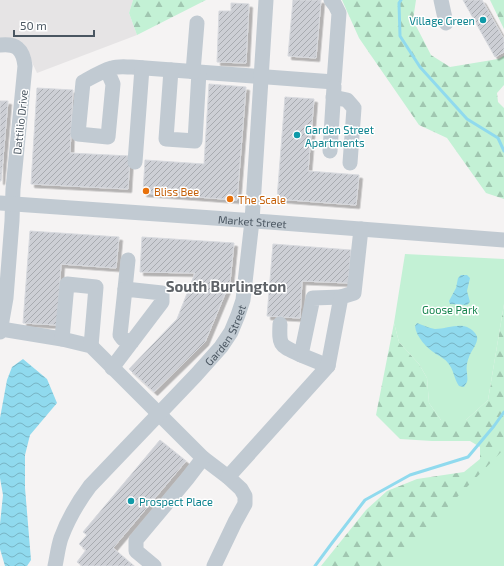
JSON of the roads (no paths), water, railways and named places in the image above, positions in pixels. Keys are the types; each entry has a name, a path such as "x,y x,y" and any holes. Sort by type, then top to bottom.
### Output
{"street":[{"name":"Garden Street","path":"55,566 61,539 69,519 90,486 221,347 231,332 243,300 252,221 266,0"},
{"path":"330,151 339,13 331,0"},
{"path":"441,0 446,23"},
{"path":"171,70 166,139 195,141 196,23"},
{"name":"Dattilio Drive","path":"0,330 6,298 12,221 6,204 25,66 24,57 19,49 6,45"},
{"path":"107,70 114,67 142,68 261,77 334,89 354,108 350,163"},
{"path":"135,162 142,68"},
{"name":"Market Street","path":"6,204 504,240"},
{"path":"301,355 313,298 340,297 354,293 361,229"},
{"path":"128,260 120,336 123,339 132,342"},
{"path":"62,339 67,284 96,287 91,346"},
{"path":"112,368 162,302 162,293 125,289"},
{"path":"228,477 328,366 340,297"},
{"path":"280,324 279,339 282,346 328,366"},
{"path":"0,330 62,339 91,346 203,458 241,489 245,496 245,504 231,529 214,566"},
{"path":"154,566 136,551 136,540 203,458"}],"water":[{"path":"461,275 467,275 470,278 467,291 470,302 467,305 450,304 449,301 456,288 458,278"},
{"path":"417,323 435,329 465,326 470,328 475,334 477,340 468,361 467,381 464,387 459,386 452,369 447,362 422,342 417,334 415,326"},
{"path":"23,359 47,379 57,403 30,435 25,455 25,488 31,560 27,566 5,566 0,549 0,524 3,495 0,478 0,418 7,380 12,367"}],"waterway":[{"path":"401,0 399,3 400,36 420,67 467,119 498,138 504,151"},
{"path":"315,566 365,500 410,475 468,457 504,412"}],"place":[{"name":"Village Green","path":"483,20"},
{"name":"Garden Street Apartments","path":"297,135"},
{"name":"Bliss Bee","path":"146,191"},
{"name":"The Scale","path":"230,199"},
{"name":"Prospect Place","path":"131,501"}],"district":[{"name":"South Burlington","path":"226,286"}],"park label":[{"name":"Goose Park","path":"450,309"}]}
